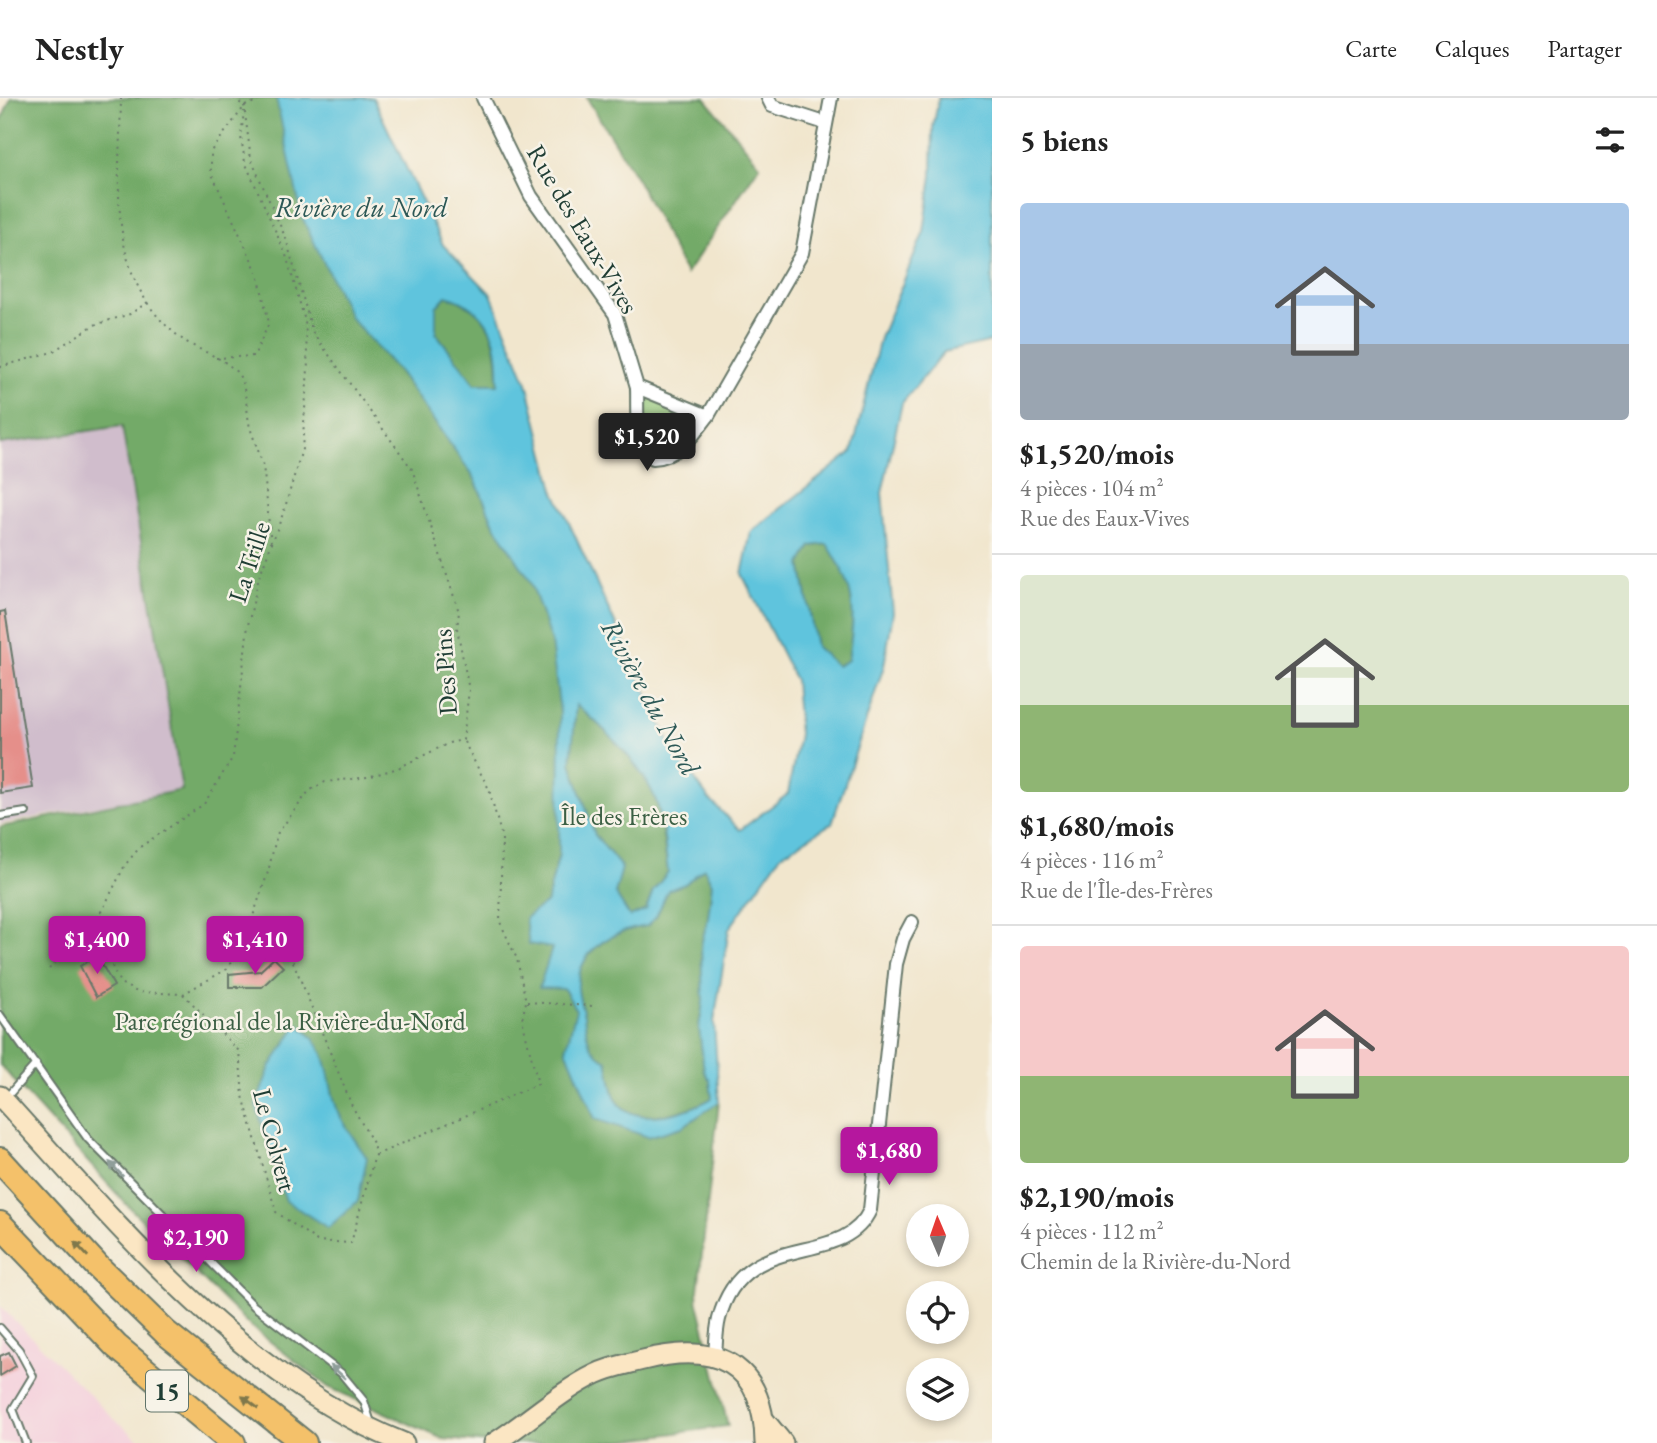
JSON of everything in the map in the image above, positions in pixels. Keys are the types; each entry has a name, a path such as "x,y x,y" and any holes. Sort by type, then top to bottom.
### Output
{"highway":[{"name":"15","path":"0,1160 104,1273 159,1326 227,1384 304,1443"},
{"name":"15","path":"0,1224 41,1270 129,1357 233,1443"},
{"path":"0,1238 41,1270"}],"street":[{"name":"Rue des Eaux-Vives","path":"483,98 531,196 615,314 637,387 639,437 644,450 653,458 666,457 693,437 708,416 802,253 831,98"},
{"path":"768,98 772,106 825,122"},
{"path":"637,387 708,416"},
{"path":"715,1356 719,1318 736,1282 754,1264 854,1232 870,1210 896,964 902,939 912,922"},
{"path":"2,1098 125,1232 209,1313 305,1391 369,1428 404,1443"},
{"path":"494,1443 558,1395 599,1372 678,1352 715,1356 742,1369 753,1382 765,1421 765,1443"},
{"path":"765,1421 783,1443"}],"lane":[{"path":"0,816 26,812"},
{"path":"0,1015 88,1139 254,1306 341,1373 369,1410 369,1428"},
{"path":"2,1098 36,1064"},
{"path":"0,1328 19,1350 33,1376 13,1409 26,1443"}],"path":[{"path":"121,98 120,232 126,260 149,302 183,340 229,365 241,379 250,426 264,472 271,545"},
{"path":"234,98 244,106"},
{"path":"216,358 254,356 269,323 258,274 211,172 211,151 244,106 265,98"},
{"name":"La Trille","path":"49,969 78,942 103,909 140,847 204,804 226,772 236,738 239,680 259,577 302,449 308,369 305,321 286,255 245,162 241,137 244,106"},
{"name":"Des Pins","path":"78,942 89,938 95,941 104,949 120,983 137,992 183,993 228,969 246,937 268,872 277,834 309,791 326,782 368,777 398,768 449,743 463,740 469,698 457,628 459,612 412,468 313,333 286,239 251,159 244,106"},
{"path":"0,368 52,352 94,325 130,314 149,302"},
{"path":"246,937 280,946 292,959 352,1106 373,1143 375,1155 538,1084 522,1019 526,1002 517,959 500,922 502,838 489,789 463,740"},
{"name":"Le Colvert","path":"183,993 239,1051 243,1097 276,1212 317,1241 351,1243 375,1155"},
{"path":"526,1002 592,1006"}],"shaded area":[{"path":"122,425 182,790 0,824 0,444"},
{"path":"0,1306 113,1418 143,1443 0,1443"}],"green space":[{"name":"Parc régional de la Rivière-du-Nord","path":"11,98 276,98 350,317 400,373 475,479 494,524 531,582 552,642 560,712 561,814 559,854 547,902 552,948 564,989 577,1010 566,1049 595,1119 682,1127 719,1102 697,1299 728,1426 603,1443 494,1443 443,1439 328,1387 249,1325 128,1206 0,1065 0,827 182,790 122,426 0,444 0,124"},
{"path":"587,98 705,98 760,165 686,274 638,181"},
{"path":"446,296 474,309 489,328 494,340 498,384 475,384 436,333 436,307"},
{"path":"637,387 708,416 666,458 644,450"},
{"path":"828,544 849,582 854,622 848,661 836,666 816,647 801,563 811,546"},
{"name":"Île des Frères","path":"576,704 633,761 656,801 668,872 653,891 646,910 630,917 615,893 622,868 595,835 571,763"},
{"path":"704,868 712,884 701,945 703,1002 699,1027 704,1071 710,1081 712,1098 690,1108 662,1115 635,1114 624,1108 616,1099 607,1061 595,1052 587,1037 578,992 580,971 585,960 602,943 613,936 647,926 656,917 668,890 685,884"}],"water":[{"name":"Rivière du Nord","path":"276,98 373,98 443,245 491,294 527,383 554,490 671,746 709,799 740,830 788,794 799,734 795,680 742,574 751,532 852,452 880,338 924,232 932,176 933,127 939,98 992,98 992,341 944,352 902,403 882,493 893,613 884,666 832,823 781,855 729,929 714,1022 719,1102 682,1127 648,1137 595,1119 566,1049 576,1010 564,989 539,988 552,948 529,944 525,918 547,902 559,854 560,712 551,642 531,582 494,524 475,479 400,373 350,317 302,217","holes":["446,296 473,309 483,318 494,340 498,384 475,384 436,333 436,307","827,544 844,573 851,599 853,613 848,660 837,666 816,647 801,564 811,546","576,705 622,748 650,788 661,818 668,872 653,891 646,910 630,917 615,893 622,868 595,835 571,763","704,868 712,884 701,945 703,1002 699,1027 704,1071 710,1081 712,1098 676,1113 648,1116 635,1114 624,1108 616,1099 607,1061 595,1052 587,1037 578,992 580,971 593,950 612,936 647,926 656,917 668,890 685,884"]},
{"path":"298,1024 318,1045 327,1065 338,1111 367,1158 358,1201 328,1228 286,1201 256,1105 270,1067"}],"building":[{"path":"5,611 33,788 0,793 0,612"},
{"path":"97,956 114,986 96,997 80,966"},
{"path":"274,958 283,967 262,987 229,987 229,974 260,971"},
{"path":"9,1352 16,1366 0,1376 0,1356"}]}
